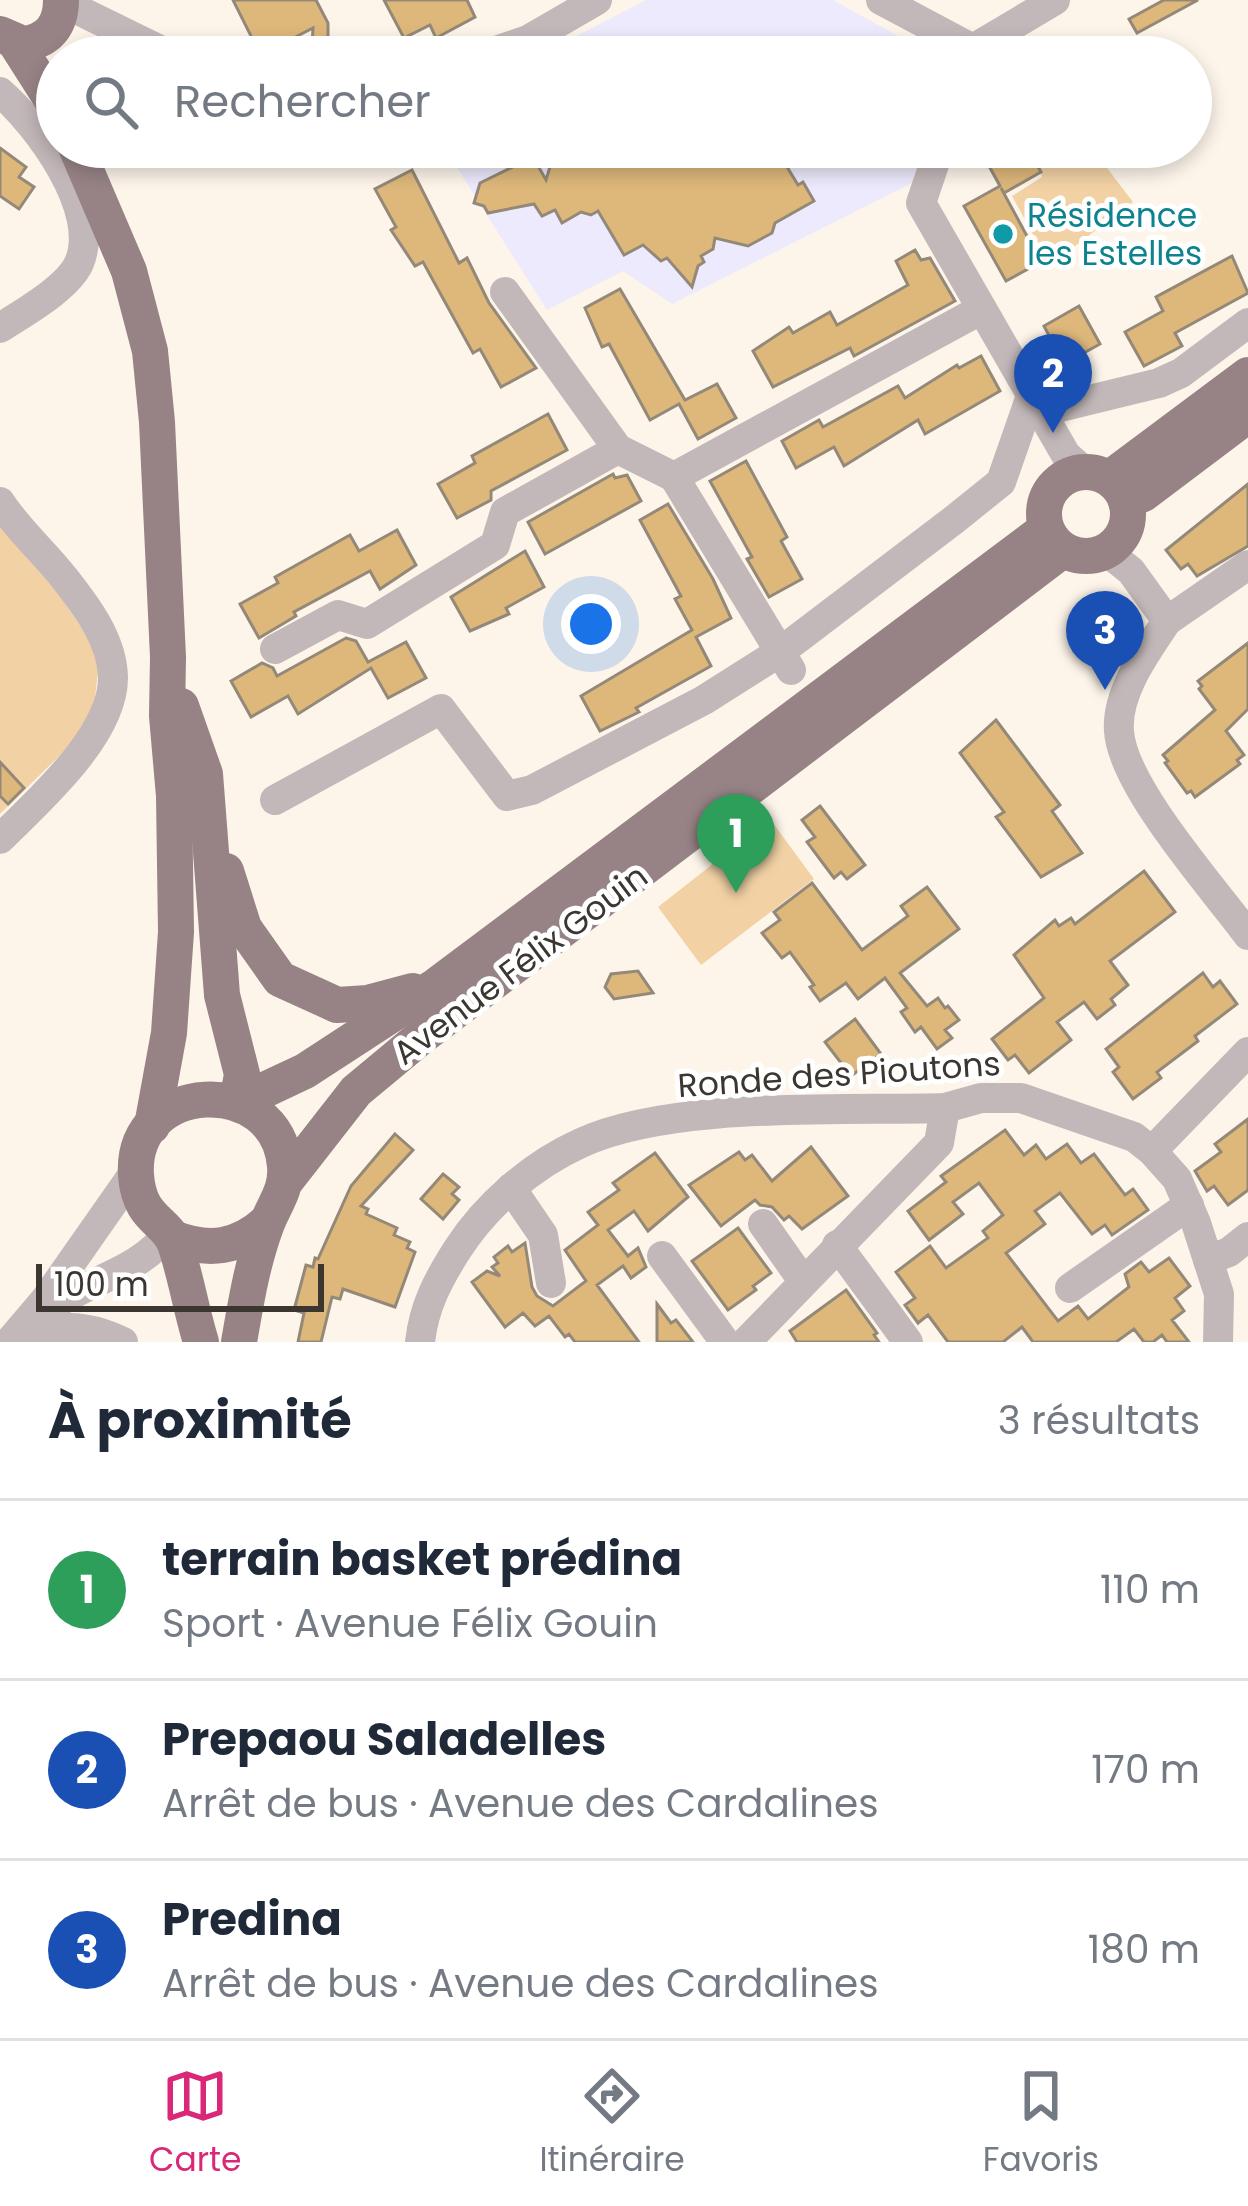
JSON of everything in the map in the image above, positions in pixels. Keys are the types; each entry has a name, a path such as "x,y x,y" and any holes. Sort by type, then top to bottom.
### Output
{"main road":[{"path":"85,168 129,271 150,351 157,422 176,932 169,1033 152,1126 140,1147 139,1196 149,1216 170,1236 194,1246 237,1243 267,1222"},
{"path":"1248,375 1101,505 1091,556 1054,540 1045,502 1101,505 1143,494 1248,415"},
{"name":"Avenue Félix Gouin","path":"152,1126 185,1102 218,1098 237,1102 305,1071 437,986 1054,540"},
{"name":"Avenue Félix Gouin","path":"239,1342 249,1281 285,1182 356,1091 1054,540"},
{"path":"168,656 186,728 205,774 222,995 242,1074 237,1102 258,1115 274,1134 284,1156 285,1182"},
{"path":"210,822 244,928 280,979 337,1005 368,1003 437,986"},
{"path":"170,1236 201,1342"}],"street":[{"path":"535,36 597,0"},
{"path":"881,0 943,36"},
{"path":"999,36 1055,0"},
{"path":"27,27 71,36"},
{"path":"0,92 36,129"},
{"path":"0,328 45,299 79,265 84,233 60,168"},
{"path":"933,168 921,202 1167,621"},
{"path":"505,292 618,449 674,477 786,661"},
{"path":"674,477 982,309"},
{"path":"1036,404 1159,383 1180,374 1248,323"},
{"path":"275,800 441,709 507,796 532,790 786,661 1001,482 1036,404"},
{"path":"275,649 338,614 367,624 495,545 505,512 618,449"},
{"path":"0,502 22,536 62,576 101,629 113,678 98,731 52,788 0,839"},
{"path":"1248,565 1167,621 1124,697 1118,732 1153,808 1248,935"},
{"path":"1152,1150 1248,1052"},
{"name":"Ronde des Pioutons","path":"420,1342 423,1316 437,1282 468,1234 511,1188 580,1143 622,1129 708,1115 945,1108 980,1098 1021,1098 1134,1137 1152,1150 1177,1179 1220,1294 1218,1342"},
{"path":"746,1342 939,1143 945,1108"},
{"path":"9,1341 45,1300 136,1170"},
{"path":"511,1188 543,1235 551,1283"},
{"path":"1070,1288 1189,1205"},
{"path":"763,1225 802,1281"},
{"path":"9,1341 64,1297 153,1253 170,1236"},
{"path":"1208,1260 1248,1238"},
{"path":"837,1245 908,1342"},
{"path":"662,1256 725,1342"},
{"path":"9,1341 44,1330 92,1327 123,1342"}],"shaded area":[{"path":"646,0 833,0 898,36 577,36"},
{"path":"457,168 918,168 914,182 672,304 623,271 547,310"},
{"path":"1038,168 1107,168 1133,202 1050,265 1012,196 1042,177"},
{"path":"0,507 100,655 92,724 0,814"},
{"path":"770,819 814,879 701,965 658,907"}],"building":[{"path":"233,0 316,0 328,23 328,36 313,36 313,28 297,36 251,36"},
{"path":"384,0 467,0 475,17 440,36 430,25 403,36"},
{"path":"1164,0 1198,0 1137,33 1129,19"},
{"path":"0,148 26,167 19,177 34,187 19,209 0,196"},
{"path":"511,168 539,168 546,180 550,168 788,168 814,201 775,223 772,233 748,246 715,238 713,249 701,256 704,262 698,266 692,287 667,258 661,261 643,245 624,255 598,211 581,212 562,223 555,210 542,216 534,204 488,213 474,203 480,183"},
{"name":"Résidence les Estelles","path":"990,168 1039,168 1041,172 1004,193 1001,188 1041,262 1006,281 964,206 1000,186"},
{"path":"412,170 459,263 467,258 489,303 536,368 501,387 480,349 473,353 423,262 415,266 391,230 396,227 375,189"},
{"path":"915,250 921,260 930,258 955,301 854,356 850,348 773,387 753,351 789,327 793,333 830,312 837,325 908,285 896,261"},
{"path":"1232,256 1248,293 1175,333 1182,346 1144,366 1125,332 1163,311 1156,297"},
{"path":"620,289 685,400 717,384 736,418 698,439 679,404 650,420 609,344 602,347 585,308"},
{"path":"1079,306 1100,344 1064,364 1044,326"},
{"path":"981,356 1000,391 925,434 918,420 844,466 834,447 796,468 782,441 819,420 823,427 898,386 905,398 957,365"},
{"path":"548,414 567,450 491,491 491,500 457,518 438,484 475,463 472,456"},
{"path":"746,461 787,537 781,541 802,579 769,597 710,481"},
{"path":"613,474 615,478 627,475 641,501 545,554 528,522"},
{"path":"1248,484 1248,546 1197,576 1188,564 1181,569 1166,550"},
{"path":"668,504 731,618 696,637 711,666 600,731 581,696 692,630 675,599 681,596 640,520"},
{"path":"397,530 416,565 380,589 370,571 294,612 296,616 259,638 240,604 278,583 275,577 350,535 359,551"},
{"path":"525,551 544,587 506,608 509,614 470,631 451,597"},
{"path":"346,638 356,641 368,662 406,642 426,678 388,698 371,668 298,714 288,696 251,717 231,681 262,663 277,676"},
{"path":"1248,643 1248,709 1226,731 1244,755 1237,760 1240,764 1195,797 1187,793 1163,755 1215,710 1198,681"},
{"path":"996,720 1060,805 1052,811 1082,853 1041,877 996,817 1004,812 960,753"},
{"path":"0,762 24,788 8,804 0,796"},
{"path":"820,806 865,865 847,879 841,872 834,878 807,842 815,837 802,820"},
{"path":"1144,871 1175,912 1110,961 1128,985 1111,999 1115,1005 1097,1019 1084,1002 1057,1022 1071,1040 1029,1073 1015,1055 1008,1060 992,1039 1044,998 1014,955 1055,920 1059,926 1071,918 1075,924"},
{"path":"812,883 862,950 908,916 901,906 927,887 959,929 900,973 927,1006 938,998 948,1006 959,1020 945,1030 952,1038 937,1049 921,1027 915,1032 901,1012 907,1008 885,978 858,999 846,983 820,1001 790,952 782,958 762,933 780,920 774,912"},
{"path":"638,971 653,993 614,999 605,987 611,974"},
{"path":"1203,973 1213,987 1220,981 1237,1004 1195,1036 1198,1041 1157,1072 1161,1078 1133,1099 1113,1072 1119,1067 1106,1049"},
{"path":"855,1019 881,1054 851,1076 825,1042"},
{"path":"1248,1119 1248,1190 1228,1205 1214,1186 1207,1191 1195,1171 1221,1152 1215,1144"},
{"path":"1005,1130 1024,1155 1036,1145 1046,1159 1067,1144 1081,1163 1094,1154 1125,1195 1133,1189 1148,1210 1112,1235 1105,1225 1092,1234 1060,1193 1035,1211 1045,1224 1006,1253 1058,1321 1078,1306 1088,1319 1129,1287 1125,1274 1141,1262 1149,1272 1169,1258 1190,1286 1175,1298 1184,1311 1172,1320 1189,1342 1167,1342 1162,1335 1144,1342 1134,1329 1116,1342 1033,1342 1022,1327 1003,1342 948,1342 928,1315 918,1323 905,1305 915,1298 896,1272 930,1246 946,1268 988,1238 983,1231 1003,1215 979,1183 953,1202 963,1214 929,1240 908,1211 946,1182 941,1176"},
{"path":"395,1134 413,1150 361,1206 368,1209 366,1214 397,1228 394,1235 410,1242 407,1248 415,1252 395,1307 343,1289 340,1299 332,1297 321,1342 298,1342 304,1313 294,1310 306,1265 313,1267 318,1259 351,1186"},
{"path":"811,1147 848,1196 802,1229 789,1216 784,1220 772,1207 755,1200 721,1226 689,1185 739,1152 745,1160 752,1155 772,1181"},
{"path":"655,1153 688,1197 648,1231 634,1211 608,1230 628,1256 638,1248 646,1267 631,1278 623,1266 597,1285 639,1342 575,1342 549,1316 535,1326 523,1313 505,1327 472,1282 487,1271 500,1276 492,1267 498,1263 494,1257 508,1246 512,1252 525,1243 532,1287 553,1306 586,1281 565,1250 598,1225 588,1212 619,1190 613,1183"},
{"path":"443,1174 459,1187 452,1194 459,1200 443,1219 421,1199"},
{"path":"738,1228 771,1273 728,1310 692,1261"},
{"path":"846,1290 879,1342 797,1342 790,1331"},
{"path":"657,1304 671,1323 676,1320 693,1342 657,1342"}],"place":[{"name":"Résidence les Estelles","path":"1003,234"},
{"name":"Prepaou Saladelles","path":"1053,433"},
{"name":"Predina","path":"1105,690"},
{"name":"terrain basket prédina","path":"736,893"}]}
